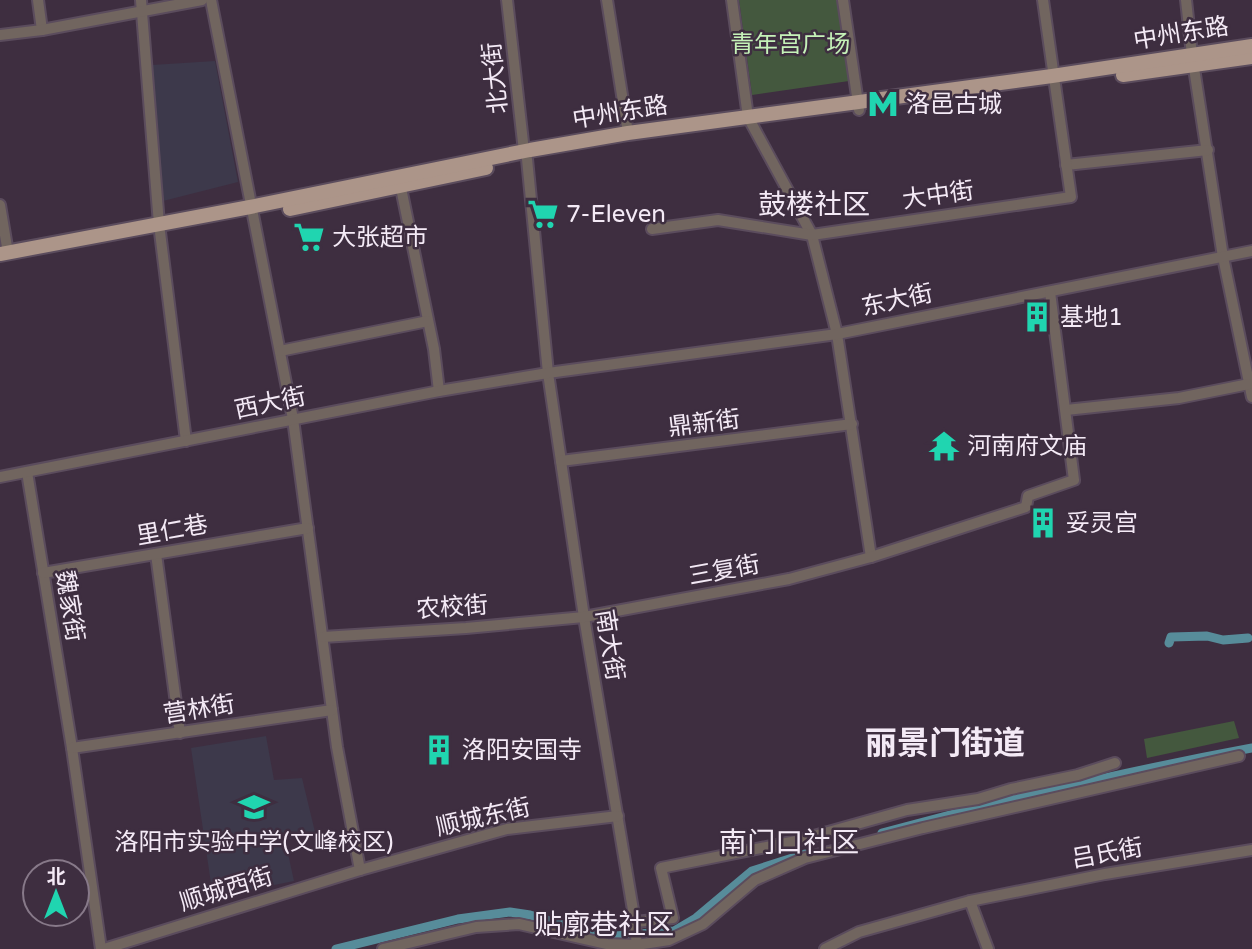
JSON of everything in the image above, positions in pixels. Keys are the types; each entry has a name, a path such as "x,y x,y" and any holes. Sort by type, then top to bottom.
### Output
{"main road":[{"name":"中州东路","path":"1193,60 1252,46"},
{"name":"中州东路","path":"251,211 401,188 527,153 1193,60 1252,57"},
{"name":"中州东路","path":"3,257 251,211 628,133 749,121"}],"street":[{"path":"38,0 42,30"},
{"path":"142,0 160,228 186,442"},
{"path":"0,34 42,30 202,0"},
{"path":"211,0 293,419 337,747 360,870"},
{"name":"北大街","path":"507,0 527,153"},
{"name":"北大街","path":"514,0 527,153"},
{"path":"607,0 628,133"},
{"path":"732,0 749,121 816,234 837,334 871,557"},
{"path":"843,0 858,106"},
{"path":"1043,0 1052,80 1066,165 1208,150"},
{"path":"1186,0 1223,257 1248,352 1252,397"},
{"name":"南大街","path":"527,153 548,373 637,947"},
{"name":"大中街","path":"652,229 718,220 816,234 1071,197 1066,165"},
{"path":"401,188 439,391"},
{"path":"0,205 3,257"},
{"name":"东大街","path":"548,373 837,334 1252,251"},
{"path":"1050,292 1066,410 1179,398 1249,384"},
{"path":"280,351 428,321"},
{"name":"西大街","path":"0,477 439,391 548,373"},
{"name":"三复街","path":"584,617 789,579 871,557 1026,507 1028,496 1074,480 1066,410"},
{"name":"鼎新街","path":"561,461 852,424"},
{"name":"魏家街","path":"27,472 102,949"},
{"name":"里仁巷","path":"43,573 308,528"},
{"path":"156,554 180,733"},
{"name":"农校街","path":"323,636 466,628 584,617"},
{"name":"营林街","path":"72,748 332,710"},
{"path":"383,949 476,926 519,924 607,944 637,947 669,940 703,924 755,880 805,859 949,821 1240,756"},
{"path":"635,922 673,918 661,868 796,841 907,810 978,799 1078,775 1115,763"},
{"name":"顺城东街","path":"360,870 507,829 618,816"},
{"name":"吕氏街","path":"825,949 859,932 971,901 1105,874 1252,850"},
{"name":"顺城西街","path":"102,949 360,870"},
{"path":"971,901 988,949"}],"shaded area":[{"path":"215,61 238,182 163,201 152,65"},
{"name":"洛阳市实验中学(文峰校区)","path":"266,736 274,780 302,778 315,832 285,840 294,881 213,897 191,748"}],"green space":[{"name":"青年宫广场","path":"739,0 838,0 849,81 752,95"},
{"path":"1234,721 1239,738 1147,758 1144,739"}],"waterway":[{"path":"1169,643 1171,637 1207,636 1223,640 1248,638"},
{"path":"882,833 1066,787 1252,748"},
{"path":"336,949 458,919 510,912 530,915 604,937 674,931 696,918 752,871 805,854"}],"place":[{"name":"洛邑古城","path":"883,104"},
{"name":"7-Eleven","path":"543,214"},
{"name":"大张超市","path":"309,237"},
{"name":"基地1","path":"1037,317"},
{"name":"河南府文庙","path":"944,446"},
{"name":"妥灵宫","path":"1043,523"},
{"name":"洛阳安国寺","path":"439,750"},
{"name":"洛阳市实验中学(文峰校区)","path":"254,807"}],"district":[{"name":"鼓楼社区","path":"814,204"},
{"name":"丽景门街道","path":"945,743"},
{"name":"南门口社区","path":"789,842"},
{"name":"贴廓巷社区","path":"604,924"}]}
